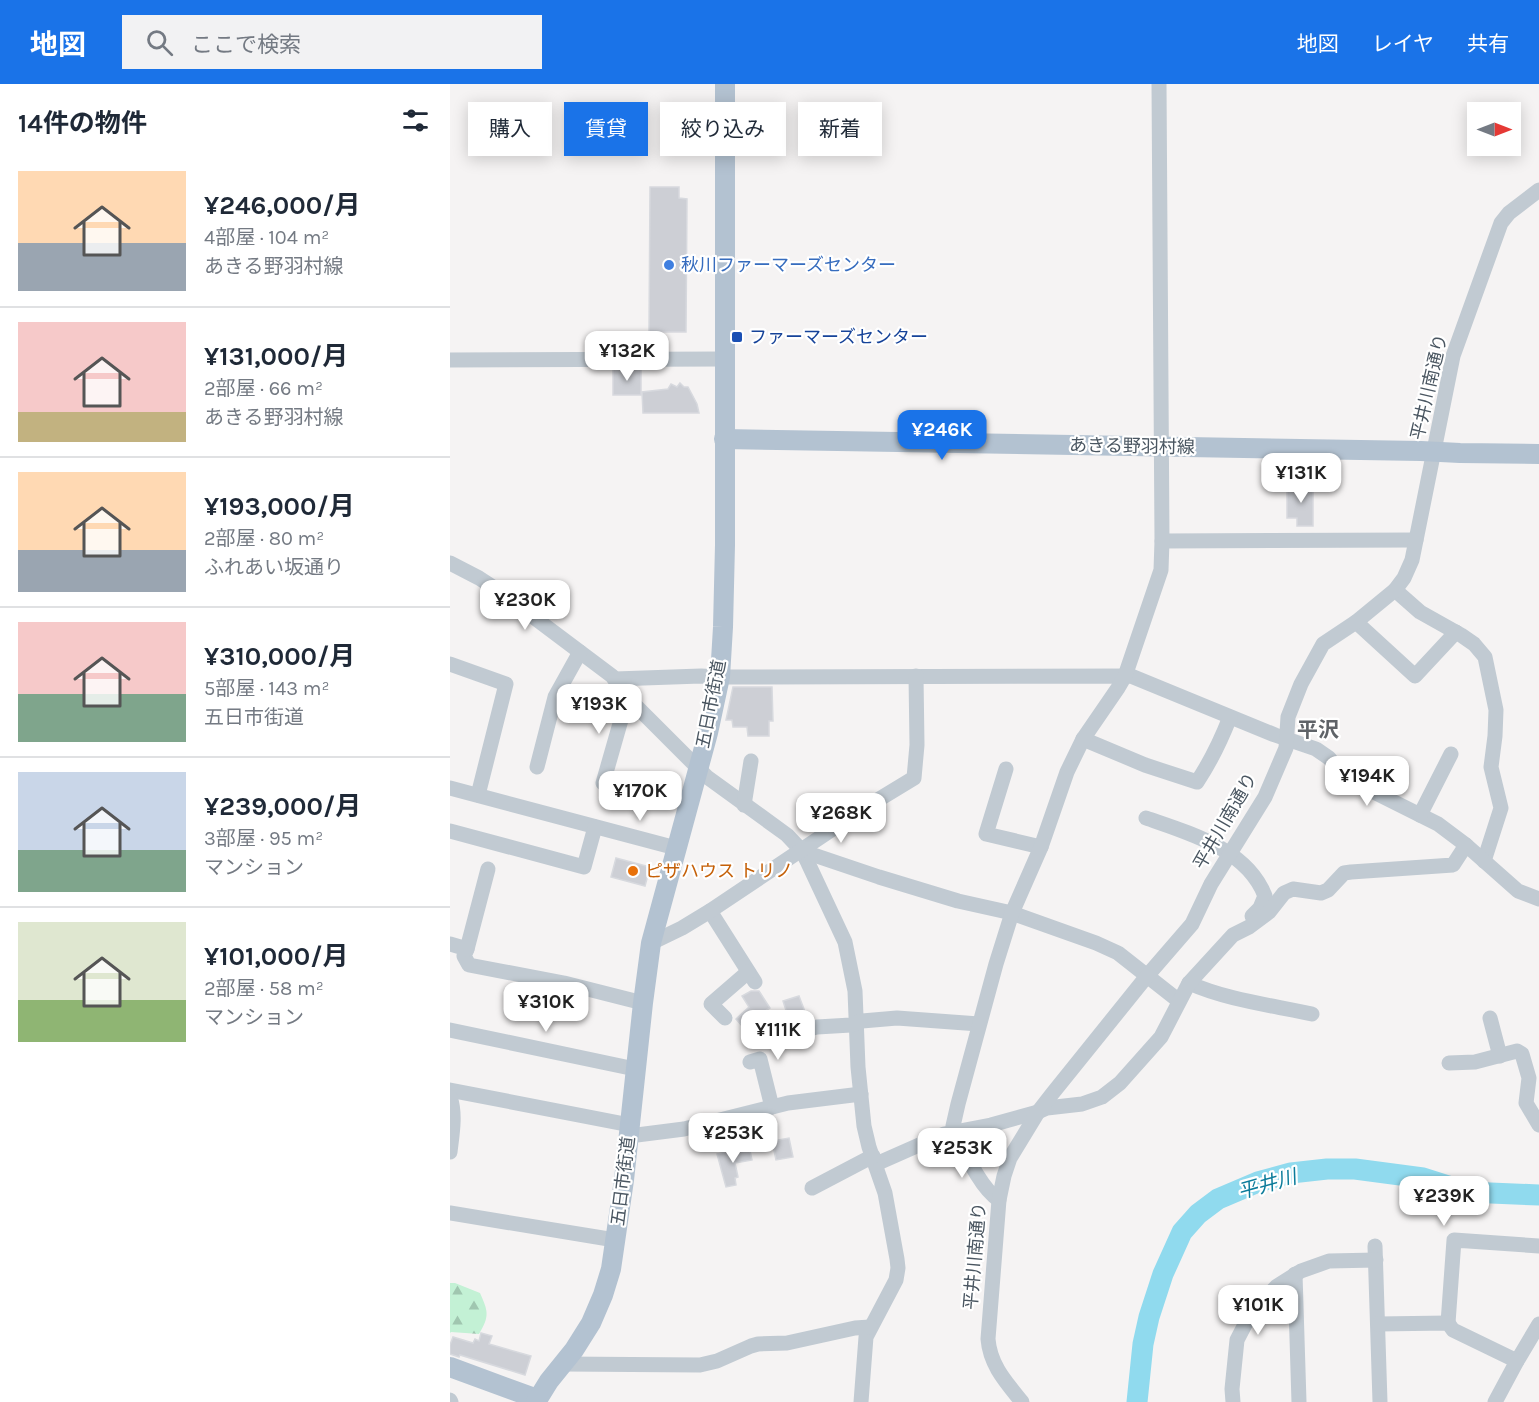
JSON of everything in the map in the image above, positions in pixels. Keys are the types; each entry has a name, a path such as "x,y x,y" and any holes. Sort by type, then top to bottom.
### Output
{"main road":[{"name":"五日市街道","path":"537,1400 591,1323 611,1269 651,943 708,733 720,677 724,603 725,84"},
{"name":"あきる野羽村線","path":"724,439 1539,454"},
{"path":"450,1367 537,1400"}],"street":[{"path":"999,1200 992,1196 983,1184 955,1132 953,1126 958,1104 1012,913 1041,847 1067,772 1083,739 1125,676 1161,570 1159,84"},
{"name":"平井川南通り","path":"1022,1402 992,1360 988,1331 999,1200 1010,1158 1038,1112 1147,976 1192,924 1211,884 1265,797 1286,748 1288,717 1301,684 1323,644 1356,622 1395,590 1404,578 1412,560 1453,356 1504,218 1539,190"},
{"path":"450,360 725,359"},
{"path":"1162,541 1416,540"},
{"path":"450,563 489,584 615,679 629,699 707,777 787,836 802,851 845,942 855,991 864,1126 885,1193 898,1268 896,1280 866,1337 861,1402"},
{"path":"1395,590 1420,612 1473,644 1485,657 1496,710 1491,767 1501,808 1484,861"},
{"path":"1356,622 1415,676 1456,632"},
{"path":"537,767 555,697 580,652"},
{"path":"450,664 506,684 478,795"},
{"path":"615,679 701,676 1131,676 1321,751 1350,780 1438,824 1466,845 1518,891 1539,899"},
{"path":"651,943 710,911 858,812 914,778 916,676"},
{"path":"603,783 629,699"},
{"path":"1083,739 1145,765 1197,782 1219,744 1230,717"},
{"path":"1420,814 1451,754"},
{"path":"744,805 751,760"},
{"path":"1006,769 987,834 1041,847"},
{"path":"450,788 676,848"},
{"path":"812,1188 874,1160 955,1132 991,1125 1047,1108 1082,1104 1102,1097 1120,1083 1161,1037 1189,983 1260,908 1265,896 1263,889 1246,865 1205,839 1146,818"},
{"path":"450,831 584,867 595,827"},
{"path":"1233,935 1249,927 1269,912 1284,893 1293,890 1321,893 1328,890 1344,873 1453,865 1466,845"},
{"path":"802,851 958,901 1012,913 1112,949 1179,1001"},
{"path":"489,869 464,956 469,964 564,983 643,1003"},
{"path":"710,911 752,977 711,1004 725,1018"},
{"path":"450,944 466,949"},
{"path":"1189,983 1202,989 1312,1014"},
{"path":"792,1034 817,1027 851,1025 862,1021 897,1018 980,1024"},
{"path":"1490,1018 1500,1056"},
{"path":"450,1030 635,1069"},
{"path":"1449,1063 1475,1062 1517,1051 1522,1054 1533,1090 1526,1103 1539,1125"},
{"path":"750,1062 760,1059 772,1107"},
{"path":"450,1090 629,1131 684,1130 788,1103 861,1094"},
{"path":"450,1097 452,1104 450,1152"},
{"path":"450,1213 615,1240"},
{"path":"1517,1361 1453,1330 1448,1323 1454,1240 1539,1246"},
{"path":"1233,1402 1232,1389 1237,1340 1251,1313 1276,1286 1294,1274 1329,1261 1376,1253 1380,1402"},
{"path":"1294,1274 1299,1402"},
{"path":"1378,1324 1448,1323"},
{"path":"1495,1402 1539,1324"},
{"path":"562,1364 700,1365 717,1361 758,1344 787,1342 855,1328 870,1328"}],"green space":[{"path":"450,1283 480,1293 487,1314 479,1334 450,1333"}],"building":[{"path":"650,187 679,187 679,198 687,199 686,332 649,332"},
{"path":"613,369 641,369 641,395 613,395"},
{"path":"680,383 688,387 699,413 643,413 642,392 668,389 671,384 677,387"},
{"path":"1284,468 1295,468 1295,484 1284,484"},
{"path":"1287,485 1313,485 1313,526 1297,526 1297,518 1287,518"},
{"path":"733,687 772,687 773,721 769,721 769,736 748,736 747,727 733,727 732,720 726,720"},
{"path":"616,858 650,867 645,886 611,877"},
{"path":"751,991 759,991 770,1008 754,1018 755,1020 747,1028 736,1019 749,1007 742,996"},
{"path":"799,996 807,1017 803,1018 804,1020 790,1023 783,1001"},
{"path":"789,1138 793,1157 776,1160 772,1141"},
{"path":"749,1146 752,1160 735,1163 738,1177 735,1178 736,1185 726,1187 717,1154"},
{"path":"481,1333 492,1336 489,1344 531,1356 525,1375 450,1354 453,1337 473,1343 475,1339 479,1341"}],"waterway":[{"name":"平井川","path":"1137,1402 1143,1344 1163,1274 1182,1232 1198,1214 1218,1199 1258,1182 1291,1173 1327,1169 1355,1169 1423,1178 1467,1192 1539,1195"}],"place":[{"name":"秋川ファーマーズセンター","path":"669,265"},
{"name":"ファーマーズセンター","path":"737,337"},
{"name":"ピザハウス トリノ","path":"633,871"}],"district":[{"name":"平沢","path":"1318,730"}]}
